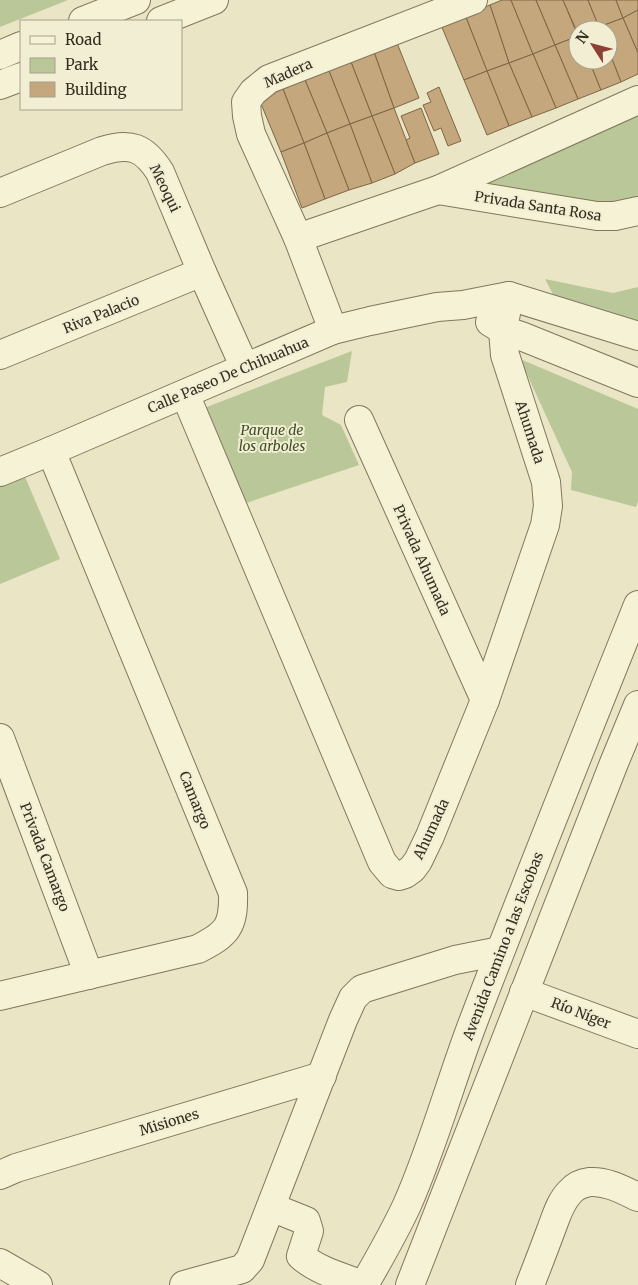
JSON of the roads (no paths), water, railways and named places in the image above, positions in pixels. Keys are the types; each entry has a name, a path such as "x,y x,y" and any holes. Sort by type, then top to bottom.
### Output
{"street":[{"path":"86,20 136,0"},
{"path":"164,20 214,0"},
{"name":"Madera","path":"333,330 298,238 252,134 246,116 246,102 253,92 269,79 473,0"},
{"path":"0,55 20,46"},
{"path":"0,85 20,77"},
{"path":"298,238 438,190 638,100"},
{"name":"Meoqui","path":"0,193 102,151 115,147 139,149 154,162 160,172 245,368"},
{"name":"Privada Santa Rosa","path":"438,190 597,216 615,216 638,211"},
{"name":"Riva Palacio","path":"0,355 202,272"},
{"name":"Calle Paseo De Chihuahua","path":"0,472 333,330 370,321 509,296 638,336"},
{"name":"Ahumada","path":"185,394 382,862 392,874 398,876 405,874 418,861 430,836 486,700 545,525 548,506 546,482 505,355 503,330 509,296"},
{"path":"463,305 503,330 638,383"},
{"name":"Privada Ahumada","path":"359,420 486,700"},
{"name":"Camargo","path":"0,996 198,949 215,940 228,927 234,912 233,893 52,451"},
{"name":"Avenida Camino a las Escobas","path":"363,1285 387,1245 407,1204 437,1128 467,1038 500,951 638,605"},
{"path":"410,1285 638,705"},
{"name":"Privada Camargo","path":"0,738 89,975"},
{"path":"580,751 614,763"},
{"path":"184,1285 242,1270 250,1260 353,998 362,989 454,960 500,951"},
{"name":"Río Níger","path":"524,992 637,1031"},
{"name":"Misiones","path":"5,1177 322,1076"},
{"path":"530,1285 563,1200 579,1184 601,1183 638,1197"},
{"path":"271,1207 306,1221 309,1231 301,1256 310,1263 335,1275 363,1285"},
{"path":"0,1263 38,1285"}],"park label":[{"name":"Parque de los arboles","path":"272,438"}]}
